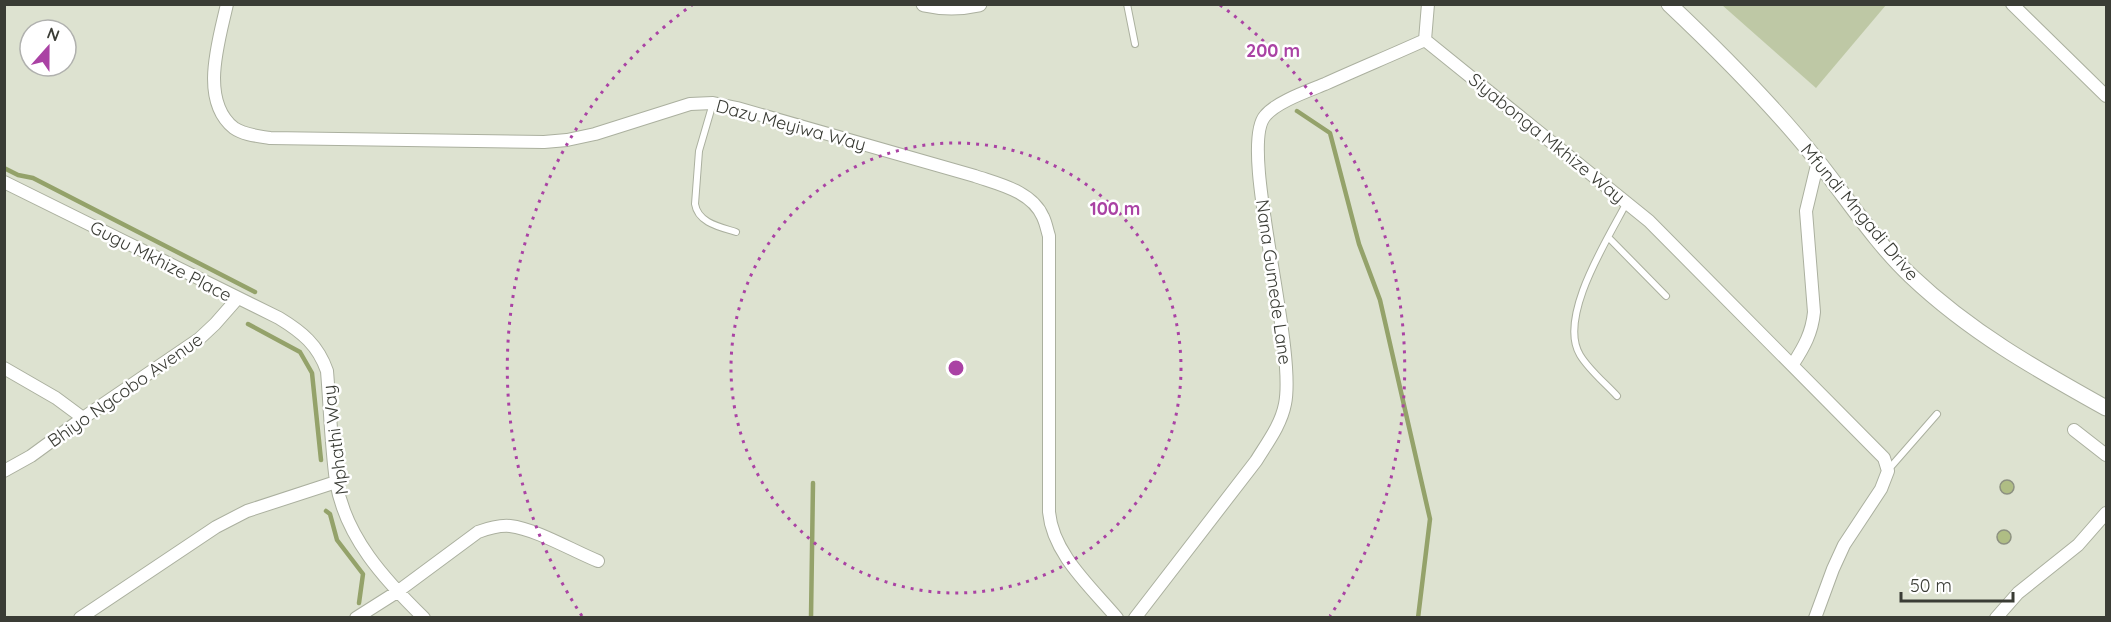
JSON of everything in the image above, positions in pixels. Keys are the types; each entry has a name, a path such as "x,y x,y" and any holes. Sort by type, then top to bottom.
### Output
{"street":[{"name":"Dazu Meyiwa Way","path":"227,4 214,66 216,102 225,118 235,129 248,134 281,138 544,142 595,134 690,104 713,104 737,108 1008,187 1028,199 1042,215 1049,236 1050,528 1056,543 1068,560 1117,618"},
{"path":"924,4 935,7 966,7 979,4"},
{"path":"1425,40 1428,4"},
{"name":"Mfundi Mngadi Drive","path":"1669,4 1742,75 1818,161 1875,236 1909,275 1954,315 1992,342 2106,408"},
{"path":"2012,4 2106,96"},
{"name":"Nana Gumede Lane","path":"1136,618 1256,461 1273,434 1285,405 1286,353 1256,147 1258,129 1264,116 1277,106 1304,93 1425,40"},
{"name":"Siyabonga Mkhize Way","path":"1425,40 1649,221 1884,458 1888,471"},
{"path":"1793,364 1812,329 1814,312 1806,211 1818,161"},
{"name":"Gugu Mkhize Place","path":"4,182 298,330 314,345"},
{"name":"Bhiyo Ngcobo Avenue","path":"4,471 32,456 82,418 199,339 237,299"},
{"name":"Mphathi Way","path":"314,345 327,371 336,482 344,511 363,549 397,592 424,618"},
{"path":"4,368 56,398 82,418"},
{"path":"2074,430 2106,454"},
{"path":"1815,618 1844,545 1881,489 1888,471"},
{"path":"80,618 216,527 247,511 336,482"},
{"path":"1996,618 2018,593 2078,545 2106,513"},
{"path":"356,618 397,592 478,532 493,527 510,526 530,532 598,561"}],"lane":[{"path":"1127,4 1135,44"},
{"path":"713,104 699,151 695,190 696,210 708,222 736,232"},
{"path":"1617,396 1579,354 1575,341 1575,324 1577,308 1586,281 1628,202"},
{"path":"1609,238 1666,296"},
{"path":"1888,471 1937,414"}],"green space":[{"path":"1722,5 1886,5 1816,88"}],"building":[{"path":"2004,480 2010,480 2014,487 2010,494 2004,494 2000,490 2000,484"},
{"path":"2001,530 2007,530 2011,537 2007,544 2001,544 1997,540 1997,534"}],"waterway":[{"path":"1297,111 1330,133 1359,244 1380,300 1430,519 1418,618"},
{"path":"4,168 18,175 33,178 255,292"},
{"path":"248,324 300,352 312,373 321,460"},
{"path":"811,618 813,483"},
{"path":"326,511 330,514 337,540 363,574 359,603"}]}
